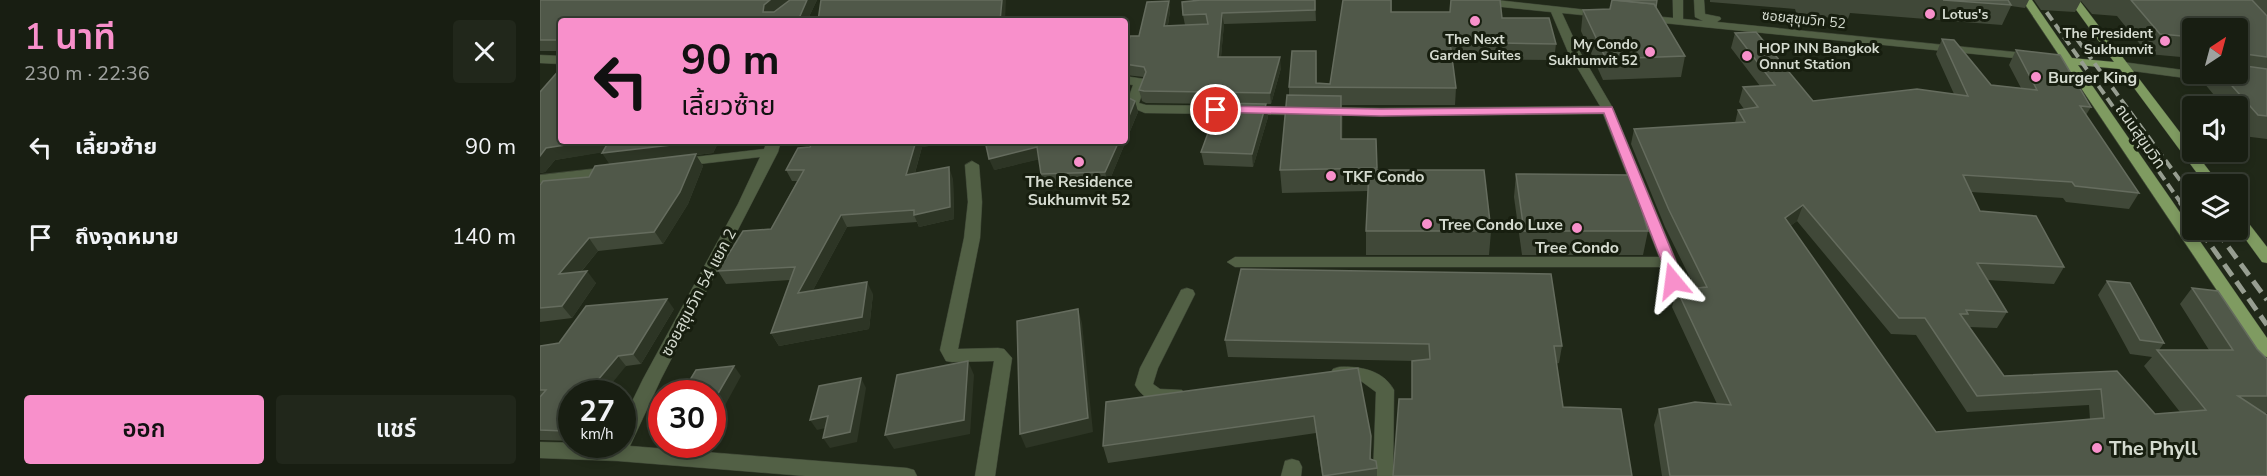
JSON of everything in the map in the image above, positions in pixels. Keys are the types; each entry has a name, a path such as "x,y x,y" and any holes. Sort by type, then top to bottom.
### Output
{"main road":[{"name":"ถนนสุขุมวิท","path":"2028,0 2267,351"},
{"name":"ถนนสุขุมวิท","path":"2074,0 2204,174"},
{"path":"2070,61 2122,66"},
{"path":"2248,232 2267,258"}],"street":[{"path":"1464,0 1505,2 1614,15"},
{"path":"1678,0 1678,21"},
{"path":"1699,0 1701,17 1740,22"},
{"path":"1555,9 1574,52 1608,110 1669,262 1673,281"},
{"name":"ซอยสุขุมวิท 52","path":"1634,17 2070,61"},
{"path":"540,59 558,60"},
{"path":"2122,66 2267,85"},
{"path":"1128,80 1140,82 1132,105 1145,109 1381,112 1608,110"},
{"path":"668,164 773,146"},
{"name":"ซอยสุขุมวิท 54 แยก 2","path":"636,414 773,146"},
{"path":"972,165 975,202 972,238 949,350 951,356 998,354 1003,358 985,476"},
{"path":"546,183 623,169"},
{"path":"1235,262 1669,262"},
{"path":"1187,294 1149,368 1144,385 1150,394 1162,397 1196,392"},
{"path":"1323,376 1358,372 1378,381 1385,390 1383,476"},
{"path":"540,450 558,449"},
{"path":"636,449 907,476"}],"building":[{"path":"540,0 770,0 764,5 763,12 774,12 790,0 807,0 798,18 558,18 558,40 540,40"},
{"path":"821,0 1002,0 1000,18 818,18"},
{"path":"1315,0 1315,10 1222,13 1218,57 1280,57 1270,93 1139,90 1146,72 1144,67 1128,64 1128,45 1130,36 1139,36 1147,2 1169,1 1164,26 1208,24 1206,14 1183,15 1182,2"},
{"path":"1343,0 1391,0 1391,12 1450,12 1451,0 1500,0 1502,18 1549,18 1556,44 1450,42 1456,88 1289,87 1292,51 1316,51 1316,83 1330,84"},
{"path":"1612,0 1654,4 1685,56 1606,59 1583,10 1610,9"},
{"path":"1615,0 1657,0 1656,7 1654,4"},
{"path":"1943,0 2008,0 2011,5"},
{"path":"2131,0 2252,0 2267,16 2267,57 2248,54 2248,18 2182,18 2182,36 2160,34"},
{"path":"1756,32 1813,101 1917,89 1968,96 1942,39 1954,40 1991,85 2037,90 2016,50 2060,55 2091,107 2080,106 2139,193 2075,186 2072,182 1963,175 1980,211 2036,216 2064,267 1977,263 2007,312 1966,310 1968,314 1960,314 2004,376 2117,371 2155,414 2206,410 2157,350 2233,350 2192,288 2218,291 2257,349 2267,359 2267,396 2238,396 2267,415 2267,476 1670,476 1659,409 1695,402 1731,405 1677,290 1707,287 1669,210 1634,129 1745,122 1738,110 1758,107 1743,87 1775,85 1735,33","holes":["1803,205 1899,318 1925,318 1977,396 2101,389 2104,418 1936,432 1785,218"]},
{"path":"2248,66 2267,69 2267,116 2258,115 2248,104 2248,96 2241,96 2230,84 2248,84"},
{"path":"558,71 558,144 572,144 546,148 540,156 540,92"},
{"path":"1287,95 1341,96 1341,139 1376,139 1377,168 1280,170"},
{"path":"1128,98 1135,101 1128,118"},
{"path":"1219,103 1266,104 1252,154 1201,152"},
{"path":"607,144 680,144 602,153"},
{"path":"812,144 915,144 906,175 949,167 950,207 914,215 914,210 841,215 798,293 867,282 862,317 771,333 795,267 718,271 743,231 771,229 804,170 786,170 798,148 810,147"},
{"name":"The Residence Sukhumvit 52","path":"986,144 1118,144 1105,172 1041,174 1037,147 989,159"},
{"path":"696,154 680,192 654,232 589,238 559,274 587,271 562,306 540,308 540,185 543,181 589,177 595,166"},
{"name":"Tree Condo Luxe","path":"1369,170 1484,170 1491,231 1366,231"},
{"path":"1516,174 1631,175 1648,231 1524,231"},
{"path":"1241,269 1551,274 1562,346 1554,346 1563,407 1621,409 1632,476 1393,476 1399,399 1412,399 1412,361 1430,359 1429,344 1225,340"},
{"path":"2107,281 2130,283 2164,343 2140,340"},
{"path":"667,299 633,354 618,356 598,380 558,380 558,431 540,430 540,397 546,390 540,390 540,346 559,343 586,306"},
{"path":"1078,309 1088,418 1020,434 1017,321"},
{"path":"968,361 964,420 885,435 897,375"},
{"path":"734,366 726,380 690,380 696,370"},
{"path":"1358,368 1371,436 1370,459 1376,461 1377,468 1323,476 1314,416 1103,446 1106,402"},
{"path":"861,378 850,432 823,438 828,416 810,420 819,386"}],"railway":[{"path":"2038,0 2181,203"},
{"path":"2068,27 2182,183"},
{"path":"2207,240 2267,325"},
{"path":"2223,240 2267,300"}],"place":[{"name":"Lotus's","path":"1930,14"},
{"name":"The Next Garden Suites","path":"1475,21"},
{"name":"The President Sukhumvit","path":"2165,41"},
{"name":"My Condo Sukhumvit 52","path":"1650,52"},
{"name":"HOP INN Bangkok Onnut Station","path":"1747,56"},
{"name":"Burger King","path":"2036,77"},
{"name":"The Residence Sukhumvit 52","path":"1079,162"},
{"name":"TKF Condo","path":"1331,176"},
{"name":"Tree Condo Luxe","path":"1427,224"},
{"name":"Tree Condo","path":"1577,228"},
{"name":"The Phyll","path":"2097,448"}],"route":[{"path":"1216,110 1381,112 1608,110 1669,262 1673,281"}]}
